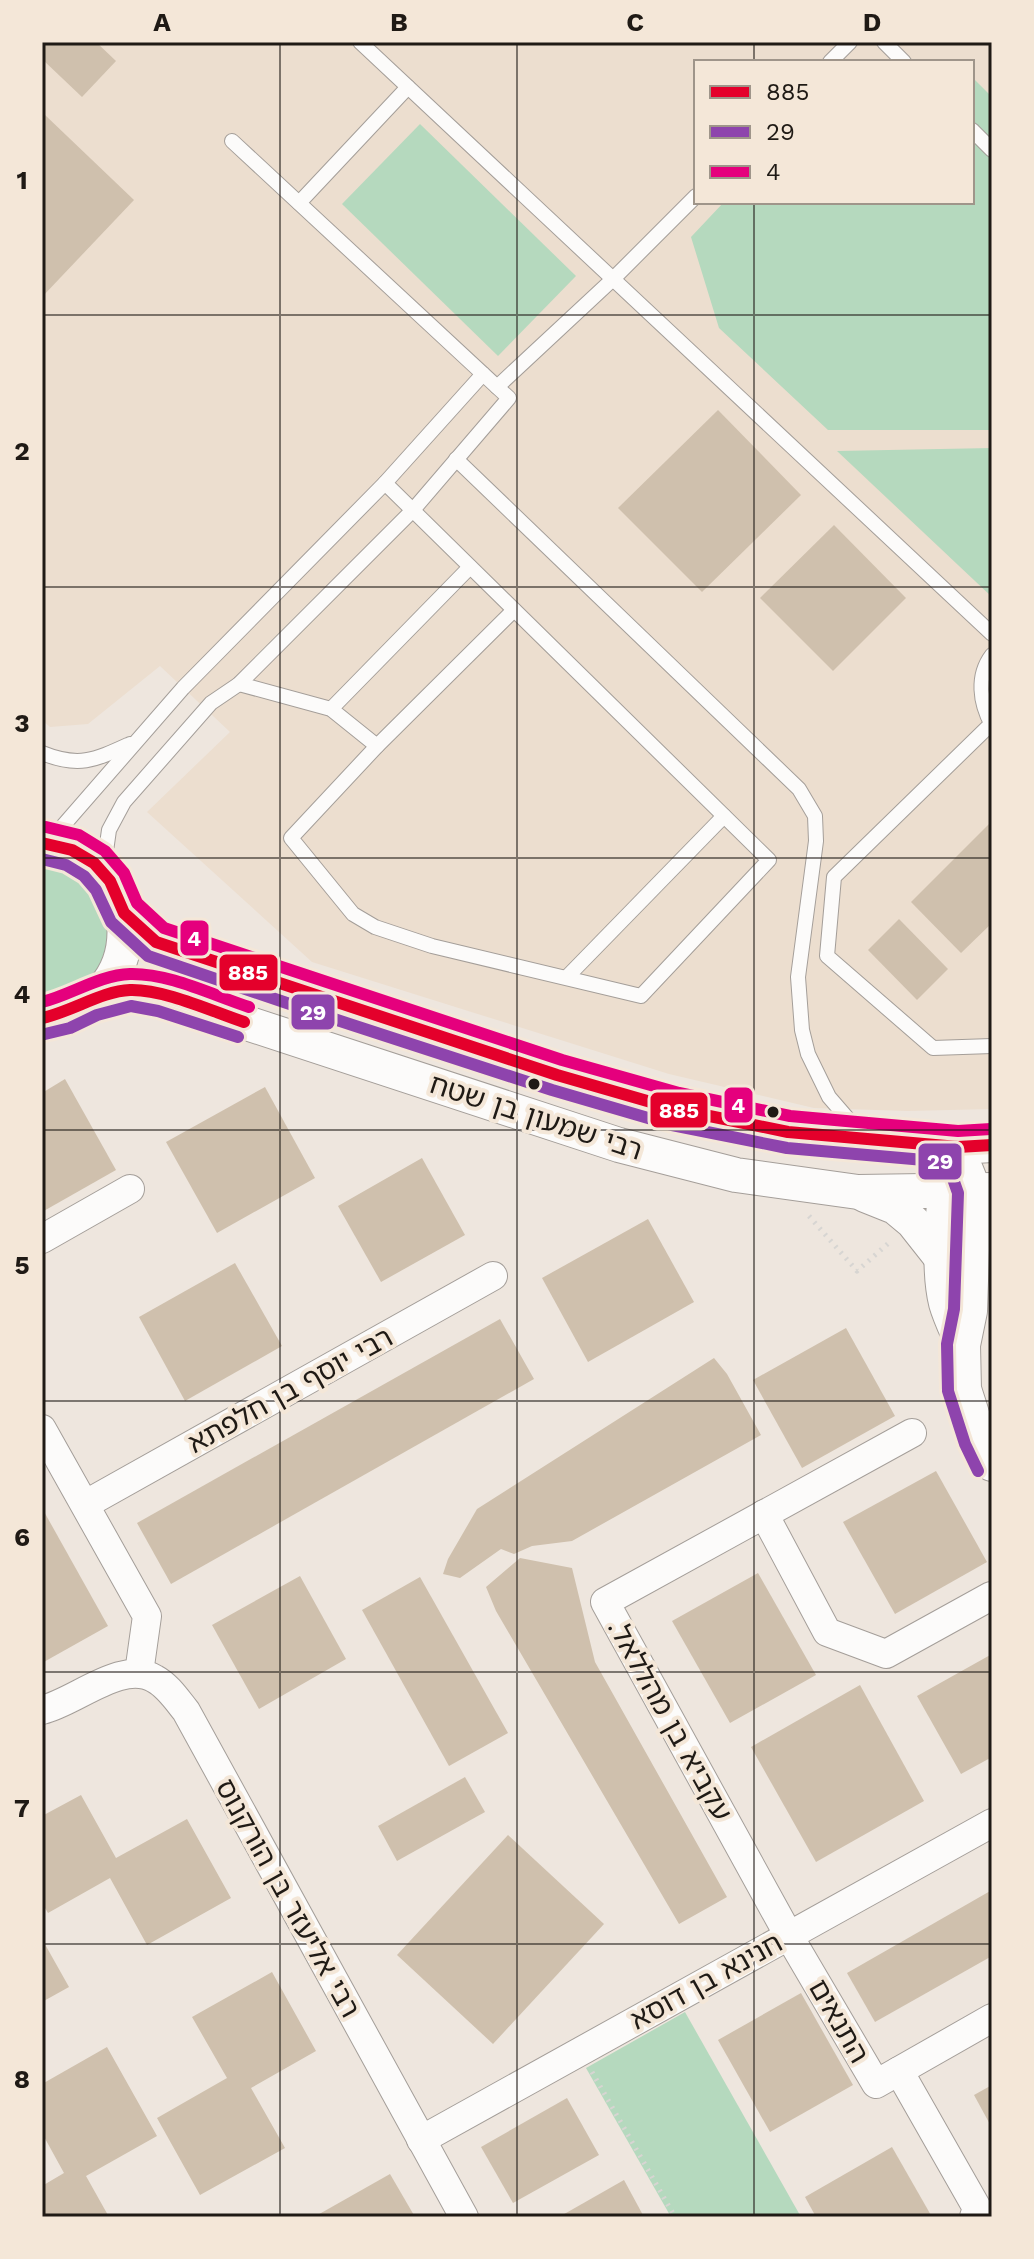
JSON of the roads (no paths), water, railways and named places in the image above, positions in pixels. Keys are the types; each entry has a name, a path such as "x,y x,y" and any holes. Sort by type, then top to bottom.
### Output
{"street":[{"path":"43,843 83,856 103,872 116,891 124,913 126,932 120,961 111,978 91,1000"},
{"path":"124,913 156,942 557,1075 675,1109 788,1132 958,1147 992,1145"},
{"name":"רבי שמעון בן שטח","path":"42,1018 130,990 149,991 619,1145 736,1175 858,1192 970,1191"},
{"path":"958,1147 970,1191 956,1264 970,1311 963,1345 964,1389 980,1439 992,1464"},
{"path":"42,1239 130,1189"},
{"path":"858,1192 895,1207 956,1264"},
{"path":"956,1264 992,1232"},
{"name":"רבי יוסף בן חלפתא","path":"86,1504 493,1276"},
{"path":"42,1429 147,1616 139,1673 119,1675 58,1706 42,1710"},
{"name":".עקביא בן מהללאל","path":"789,1936 605,1602 912,1433"},
{"path":"764,1514 827,1632 886,1654 991,1596"},
{"name":"רבי אליעזר בן הורקנוס","path":"139,1673 155,1679 186,1711 464,2217"},
{"name":"חנינא בן דוסא","path":"421,2140 992,1823"},
{"name":"התנאים","path":"789,1936 876,2084 992,2018"},
{"name":"התנאים","path":"899,2071 977,2208 974,2217"}],"lane":[{"path":"360,42 992,634"},
{"path":"832,60 850,42"},
{"path":"884,42 902,60"},
{"path":"299,203 408,87"},
{"path":"974,132 992,150"},
{"path":"103,872 109,830 124,802 211,703 239,684 413,510 509,398 232,141"},
{"path":"497,387 694,198"},
{"path":"43,843 134,742 385,483 483,374"},
{"path":"456,459 799,789 815,816 816,841 798,977 802,1030 808,1054 829,1097 864,1138"},
{"path":"385,483 769,860 641,996 432,946 375,927 353,914 291,838 377,746 514,610"},
{"path":"331,709 470,567"},
{"path":"992,655 981,682 982,704 991,725 834,877 827,956 933,1048 992,1046"},
{"path":"239,684 331,709 377,746"},
{"path":"42,753 64,762 93,761 134,742"},
{"path":"567,977 724,816"}]}
